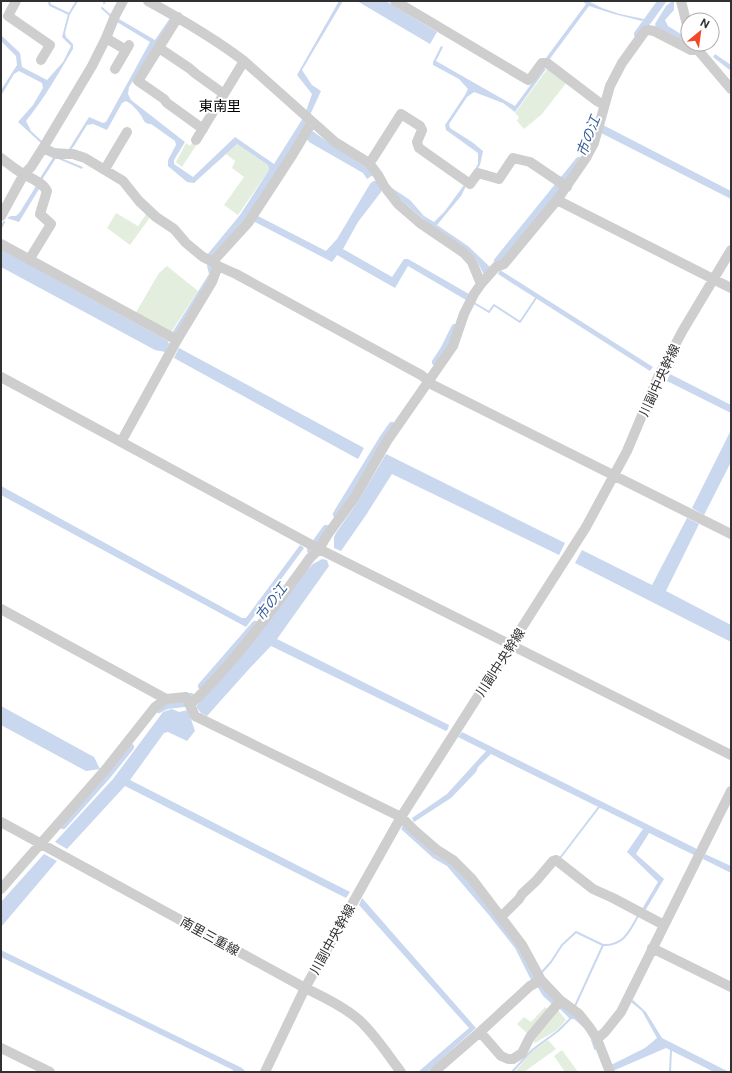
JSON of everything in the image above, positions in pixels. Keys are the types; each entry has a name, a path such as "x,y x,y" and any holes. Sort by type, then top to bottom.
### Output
{"street":[{"path":"16,1 8,16 50,45 41,60"},
{"path":"1,216 24,174 31,167 43,148 92,66 123,1"},
{"path":"148,1 178,17 228,49 244,61 335,142 368,163 398,204 420,223 464,253 472,262 481,284"},
{"path":"395,1 528,80 542,63 547,63 601,103"},
{"path":"682,1 684,12"},
{"path":"178,17 138,81 203,129"},
{"path":"1,609 166,699 188,701 202,694 251,638 310,558 314,547 328,534 355,497 425,378 453,346 464,314 481,284 496,267 504,264 556,200 562,184 586,158 594,144 601,103 622,63 645,31 654,31 680,44"},
{"path":"106,38 128,48 115,69"},
{"path":"159,48 224,94"},
{"path":"701,52 731,89"},
{"path":"196,140 244,61"},
{"path":"368,163 373,158 401,114 420,126 422,130 417,142 419,148 470,184 478,173 499,179 513,158 530,162 562,184"},
{"path":"121,442 177,340 212,282 216,258 248,223 312,122"},
{"path":"105,169 127,132"},
{"path":"43,148 56,154 73,154 85,158 123,181 139,201 156,217 174,229 186,243 203,257 215,264 425,378 433,386 731,534"},
{"path":"1,158 45,187 47,192 40,214 51,224 29,260"},
{"path":"556,200 731,288"},
{"path":"1,244 177,340"},
{"name":"川副中央幹線","path":"265,1072 305,988 401,817 586,528 627,451 659,375 683,330 731,250"},
{"path":"1,377 314,547 731,755"},
{"path":"1,889 106,769 155,707 166,699"},
{"path":"188,701 197,717 401,817 437,850 453,860 472,880 522,945 537,982 579,1014 590,1028 610,1072"},
{"path":"596,1039 605,1032 621,1012 731,791"},
{"name":"南里三重線","path":"1,822 331,1001 358,1019 401,1072"},
{"path":"501,917 553,861 556,860 593,889 664,925"},
{"path":"652,948 731,987"},
{"path":"434,1072 537,982"},
{"path":"480,1032 501,1056 508,1060 513,1059 522,1053 526,1048 530,1037 560,1000"},
{"path":"1,1048 50,1072"}],"green space":[{"path":"548,68 567,82 542,114 524,129 517,121 519,117 515,113"},
{"path":"193,142 197,144 182,167 176,162 186,143 190,146"},
{"path":"237,144 268,165 269,170 238,215 224,205 244,177 232,168 235,161 226,154"},
{"path":"116,213 138,226 147,213 151,216 130,245 107,228"},
{"path":"167,266 198,291 170,334 135,314 159,273"},
{"path":"545,1007 549,1011 529,1035 517,1024 524,1017 531,1022"},
{"path":"557,1009 566,1020 557,1030 535,1043 532,1039"},
{"path":"548,1040 556,1049 524,1072 515,1072 533,1050"},
{"path":"562,1050 578,1072 565,1072 554,1056"}],"water":[{"path":"339,1 343,1 302,70 312,85 321,91 310,115 306,111 312,94 297,75"},
{"path":"357,1 386,1 437,32 430,44"},
{"path":"582,1 588,1 602,8 620,14 644,19 642,21 589,6 549,60 546,58 586,4"},
{"path":"671,2 674,2 674,10 665,20 668,26 680,34 680,40 656,28 655,24 666,6"},
{"path":"68,14 70,14 65,33 66,37 73,44 73,49 45,95 26,121 31,131 43,142 42,144 18,122 33,105 43,88 42,83 19,71 14,74 1,96 1,90 17,65 16,56 1,41 1,35 20,53 22,67 47,80 63,62 71,46 62,37"},
{"path":"170,18 173,19 129,87 128,94 131,100 185,142 174,160 174,164 193,177 235,137 274,164 303,118 307,124 245,222 212,257 207,255 240,215 269,170 268,165 237,144 194,183 187,182 168,166 168,160 176,145 175,141 151,124 145,122 135,108 126,101 122,103 107,130 93,124 87,125 69,152 54,150 55,148 69,149 89,117 103,123 106,122 150,42 117,22 119,19 155,40"},
{"path":"441,46 443,47 436,61 515,106 543,68 546,69 515,112 503,103 474,92 467,97 449,124 450,128 483,151 480,165 470,180 469,179 478,164 478,153 446,130 445,125 468,89 459,79 433,65"},
{"path":"715,54 731,65 731,71 713,57"},
{"path":"603,125 731,191 731,199 601,133"},
{"path":"311,130 365,166 373,175 367,179 363,173 309,142 306,138"},
{"path":"54,156 83,167 82,169 56,158 42,180 40,178"},
{"path":"373,181 377,181 381,192 358,222 343,249 392,277 404,259 408,259 469,294 466,300 408,266 395,288 337,255 332,262 253,221 256,215 326,251 337,239"},
{"path":"38,185 39,189 19,222 7,218 16,216 20,212"},
{"path":"464,185 466,186 461,196 437,225 468,246 490,267 485,274 483,273 476,259 434,228 394,194 389,186 410,200 424,216 434,222 445,211"},
{"path":"1,249 168,341 169,344 165,352 155,350 1,267"},
{"path":"209,262 213,267 213,275 177,335 172,333 209,274 207,266"},
{"path":"500,270 653,367 650,371 498,274"},
{"path":"179,348 364,448 358,459 174,358"},
{"path":"670,374 731,405 731,413 667,381"},
{"path":"731,430 731,462 704,515 692,508"},
{"path":"386,454 565,543 559,555 392,474 341,551 334,548 334,537 336,533 359,500"},
{"path":"1,486 242,618 246,618 300,545 304,548 246,627 1,495"},
{"path":"687,518 699,524 666,591 731,625 731,642 575,563 582,550 652,585"},
{"path":"322,559 327,560 329,566 277,639 449,725 446,731 271,646 207,716 201,713 196,707 306,571 313,564"},
{"path":"1,706 94,757 100,769 86,771 1,725"},
{"path":"172,709 179,712 188,710 195,731 187,741 168,732 164,733 130,780 350,892 346,898 125,786 67,849 55,842 113,779 163,712"},
{"path":"462,732 697,849 694,855 649,833 636,854 664,879 645,911 642,909 658,882 627,852 643,829 491,754 451,798 414,822 412,818 447,794 486,751 458,737"},
{"path":"404,824 437,856 452,864 467,880 520,947 536,979 531,980 515,948 488,914 447,866 433,858 401,829"},
{"path":"44,854 57,861 1,927 1,902"},
{"path":"705,854 731,866 731,873 703,859"},
{"path":"362,898 476,1028 427,1072 418,1072 469,1028 359,905"},
{"path":"1,950 242,1068 246,1072 233,1072 233,1070 1,957"},
{"path":"540,985 556,1001 553,1005 543,996 537,986"},
{"path":"633,1000 646,1012 662,1038 729,1072 714,1072 666,1048 615,1070 611,1065 645,1048 657,1038 642,1011 631,1002"},
{"path":"560,1004 571,1012 585,1027 574,1019 570,1019 558,1007"}],"waterway":[{"path":"50,1 50,5 69,14 77,1"},
{"name":"市の江","path":"638,34 662,1"},
{"path":"102,8 111,16"},
{"name":"市の江","path":"498,261 579,161"},
{"path":"1,228 4,222"},
{"path":"474,303 489,312 494,305 520,322 536,298"},
{"name":"市の江","path":"436,362 455,328"},
{"name":"市の江","path":"337,514 392,426"},
{"name":"市の江","path":"311,550 326,529"},
{"name":"市の江","path":"202,686 255,625"},
{"name":"市の江","path":"159,709 167,705 184,703 191,697"},
{"name":"市の江","path":"63,825 130,747"},
{"path":"560,858 599,807"},
{"path":"542,972 551,962 562,945 576,932 603,945 610,945 621,940 629,932 638,916"},
{"path":"575,1006 603,945"},
{"path":"512,1072 532,1050 558,1031 570,1019"},
{"path":"592,1040 595,1049"},
{"path":"670,1072 671,1050"}],"district":[{"name":"東南里","path":"220,106"}]}
